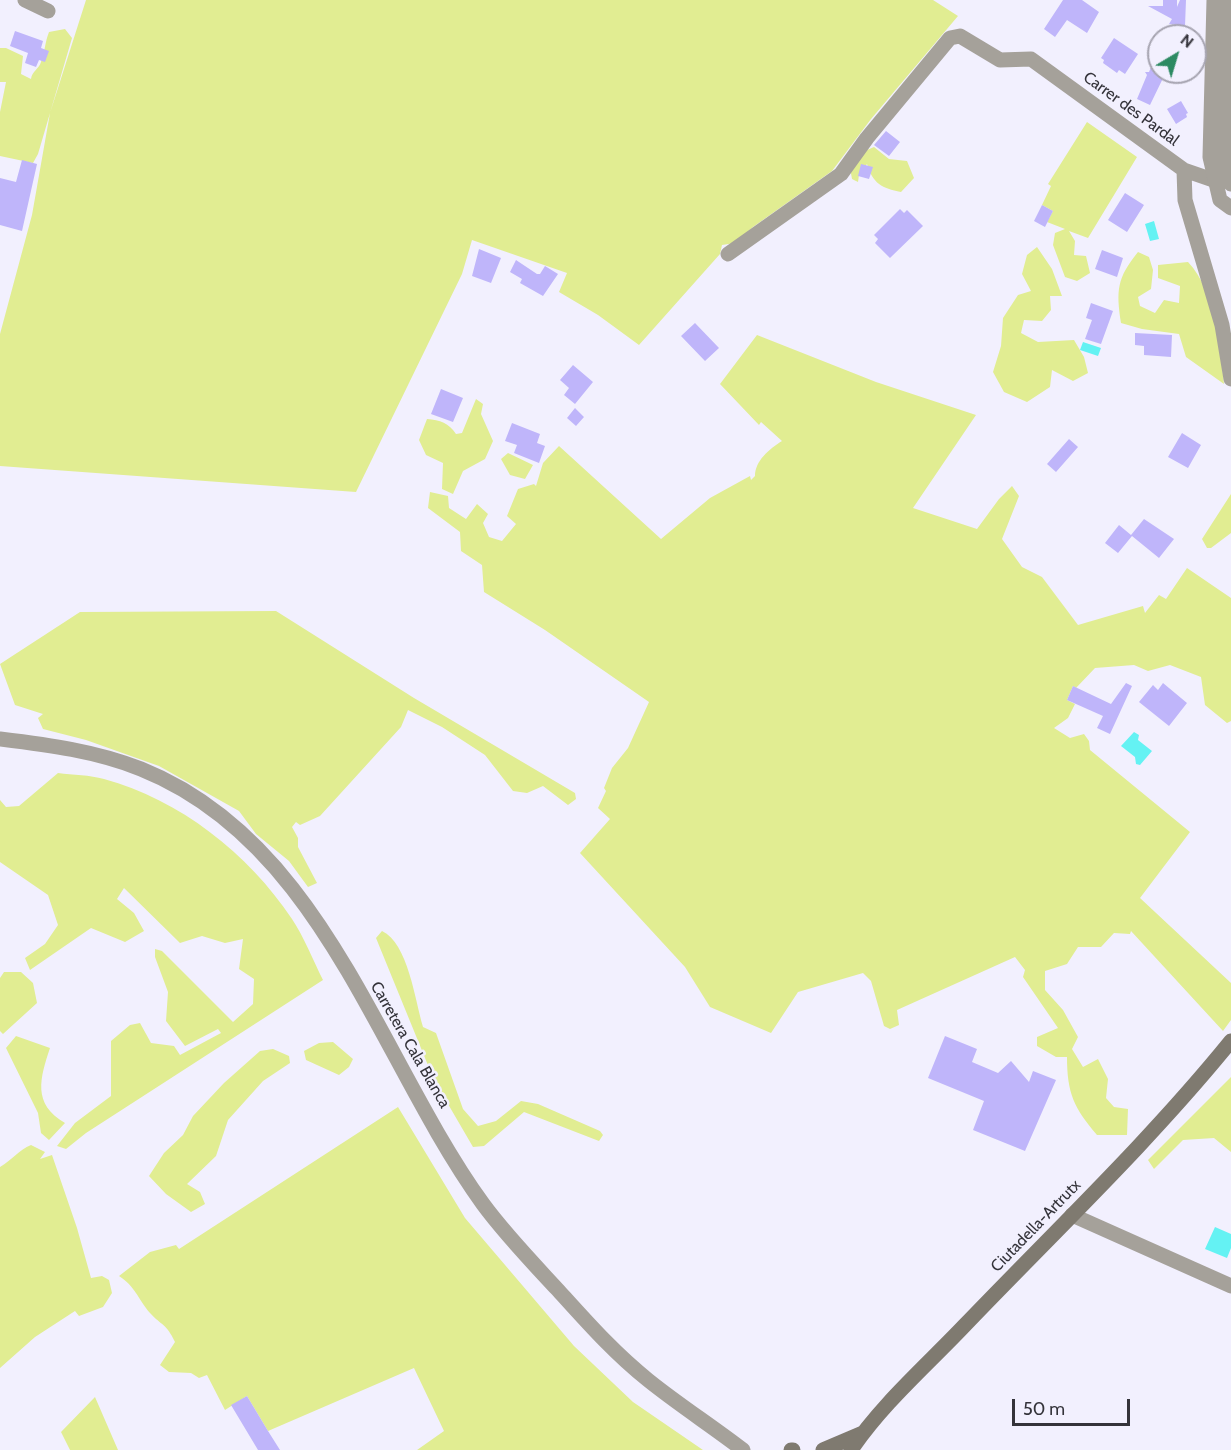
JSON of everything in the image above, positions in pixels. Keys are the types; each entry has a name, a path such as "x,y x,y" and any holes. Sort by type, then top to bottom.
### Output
{"main road":[{"name":"Ciutadella-Artrutx","path":"863,1433 1187,1095 1231,1041"},
{"path":"823,1450 863,1433"},
{"path":"851,1450 863,1433"}],"street":[{"path":"25,0 48,11"},
{"path":"1214,0 1210,157 1224,181"},
{"path":"1228,0 1224,181 1220,200 1231,208"},
{"name":"Carrer des Pardal","path":"728,254 841,174 867,138 950,38 960,36 1000,60 1031,59 1184,170 1224,181"},
{"path":"1184,170 1185,201 1222,325 1231,379"},
{"name":"Carretera Cala Blanca","path":"0,739 64,747 141,769 201,801 230,821 258,847 291,884 317,923 456,1163 484,1205 541,1272 620,1356 743,1450"},
{"path":"1072,1215 1231,1286"}],"green space":[{"path":"86,0 933,0 958,16 871,119 832,171 753,227 735,243 722,245 720,254 639,345 598,315 559,292 567,273 472,240 462,274 356,492 0,466 0,334 32,215 50,113"},
{"path":"65,29 72,38 38,154 33,163 0,156 0,112 6,82 0,82 0,48 6,48 23,56 21,74 31,79 41,62 49,32"},
{"path":"1087,122 1137,157 1088,238 1069,231 1075,241 1074,255 1086,256 1090,273 1077,281 1065,277 1053,245 1055,233 1065,229 1047,222 1053,211 1042,205 1051,186 1048,184"},
{"path":"874,147 889,159 907,161 914,178 901,192 889,189 875,181 867,164 859,175 858,182 852,179 850,168 860,153"},
{"path":"1037,247 1052,269 1062,296 1050,296 1051,310 1042,321 1024,320 1021,333 1038,342 1074,340 1084,357 1088,373 1073,381 1052,370 1050,387 1027,402 1004,392 993,372 1001,346 1003,318 1018,295 1031,291 1022,274 1027,255"},
{"path":"1138,252 1149,257 1153,270 1151,289 1138,297 1140,306 1155,313 1164,300 1179,303 1180,286 1158,278 1158,265 1188,262 1197,274 1211,303 1215,319 1224,384 1186,357 1179,334 1142,329 1121,323 1120,285 1126,269"},
{"path":"757,335 876,382 976,415 913,508 977,529 999,499 1012,486 1019,496 1002,539 1022,567 1042,577 1078,625 1143,606 1145,613 1159,595 1166,599 1187,568 1231,598 1231,721 1227,723 1205,705 1201,677 1170,665 1148,671 1134,665 1095,668 1076,688 1073,686 1067,700 1075,704 1068,718 1054,728 1070,738 1084,734 1089,741 1090,750 1190,832 1140,898 1231,983 1231,1020 1223,1031 1131,931 1130,934 1114,933 1101,947 1078,947 1067,964 1045,971 1045,990 1063,1010 1078,1037 1072,1049 1083,1067 1098,1059 1108,1079 1106,1098 1114,1107 1128,1109 1127,1135 1097,1135 1073,1099 1068,1081 1067,1057 1056,1057 1037,1046 1037,1037 1058,1028 1023,977 1025,970 1015,957 897,1010 899,1025 890,1029 884,1026 871,981 863,973 798,992 771,1033 710,1007 685,967 580,853 610,819 598,808 606,791 604,788 612,768 628,748 649,702 545,630 484,592 482,565 461,551 460,532 428,508 430,492 448,496 449,508 466,519 477,504 488,514 483,523 489,537 502,541 516,524 507,516 518,489 534,484 536,486 543,463 559,446 661,539 710,498 750,476 751,480 755,476 757,465 764,456 782,441 761,422 759,425 720,384"},
{"path":"476,399 483,404 481,414 493,441 485,459 463,471 453,494 442,489 443,463 426,455 419,440 427,419 444,423 456,434 462,433"},
{"path":"508,453 533,465 525,479 510,475 501,459"},
{"path":"1231,494 1231,533 1211,548 1207,548 1202,539"},
{"path":"276,611 414,698 575,793 576,799 568,805 543,786 527,793 513,791 485,755 442,727 408,710 401,727 320,816 300,825 296,822 292,827 298,838 298,847 317,883 308,887 289,861 256,834 239,811 159,766 86,740 43,729 38,718 43,714 15,705 0,664 80,612"},
{"path":"58,773 99,778 132,788 159,800 210,832 255,872 274,895 292,919 323,980 86,1133 66,1149 57,1146 75,1123 111,1096 111,1041 130,1025 140,1023 151,1043 174,1046 180,1055 221,1033 218,1029 185,1046 166,1021 168,992 155,957 155,949 162,951 233,1022 253,1004 254,979 239,969 243,939 225,943 202,936 180,943 124,888 117,899 134,913 144,931 125,942 91,928 30,970 25,958 45,944 58,925 48,895 0,862 0,800 6,807 19,806"},
{"path":"382,931 391,937 398,947 409,973 423,1027 436,1033 463,1109 478,1126 496,1121 521,1101 538,1104 600,1131 603,1135 599,1141 524,1112 484,1146 473,1147 434,1080 376,938"},
{"path":"4,972 21,972 33,983 37,1003 3,1034 0,1031 0,978"},
{"path":"16,1036 50,1048 43,1070 41,1090 47,1107 54,1116 65,1123 49,1140 41,1133 38,1113 6,1048"},
{"path":"333,1042 353,1059 349,1067 339,1075 306,1060 304,1051 319,1043"},
{"path":"273,1049 289,1056 290,1063 263,1081 228,1120 216,1156 187,1184 200,1192 205,1204 191,1212 166,1194 149,1176 164,1153 183,1135 193,1116 224,1083 260,1051"},
{"path":"1231,1077 1231,1152 1214,1138 1183,1140 1154,1169 1148,1160"},
{"path":"398,1107 465,1218 574,1346 633,1402 703,1450 417,1450 444,1431 414,1368 268,1431 247,1396 225,1410 207,1375 199,1378 191,1373 169,1372 160,1365 175,1342 166,1328 150,1313 133,1288 119,1276 150,1252 176,1245 179,1249"},
{"path":"31,1145 45,1152 40,1159 52,1155 91,1278 102,1276 109,1280 112,1293 103,1307 79,1316 75,1311 35,1337 0,1368 0,1167"},
{"path":"95,1397 118,1450 70,1450 61,1432"}],"water":[{"path":"1154,221 1159,239 1150,241 1145,224"},
{"path":"1083,342 1101,348 1098,356 1080,350"},
{"path":"1134,732 1139,735 1138,740 1152,751 1140,765 1136,764 1135,757 1121,746"},
{"path":"1215,1227 1231,1234 1231,1248 1227,1258 1205,1249"}],"building":[{"path":"1063,0 1082,0 1099,12 1087,33 1067,20 1055,37 1044,29"},
{"path":"1163,0 1177,0 1177,7 1180,0 1186,0 1185,24 1169,24 1172,19 1148,6 1163,6"},
{"path":"15,31 43,41 41,48 49,51 45,62 39,60 36,67 25,63 28,53 10,46"},
{"path":"1114,38 1138,54 1125,74 1119,70 1117,73 1103,63 1104,60 1101,58"},
{"path":"1147,75 1147,84 1160,84 1150,105 1137,99"},
{"path":"1181,101 1188,113 1187,117 1176,124 1167,109"},
{"path":"886,131 900,142 889,156 874,145"},
{"path":"22,160 37,164 22,231 0,225 0,178 16,182"},
{"path":"861,164 873,167 869,179 858,176"},
{"path":"1125,193 1144,205 1127,232 1108,220"},
{"path":"1042,205 1053,211 1045,227 1034,221"},
{"path":"900,209 904,213 907,210 923,226 890,258 875,243 878,239 874,235"},
{"path":"479,249 501,258 491,283 472,276"},
{"path":"1102,250 1123,258 1117,277 1095,269"},
{"path":"516,260 537,274 540,274 545,266 558,274 543,296 520,283 522,279 510,272"},
{"path":"1091,303 1113,311 1101,344 1085,339 1092,320 1086,318"},
{"path":"695,323 719,348 705,361 681,336"},
{"path":"1135,333 1172,335 1171,357 1144,355 1144,346 1135,345"},
{"path":"573,365 593,382 575,404 564,395 569,388 560,380"},
{"path":"441,389 463,398 453,422 431,414"},
{"path":"575,408 584,417 576,426 567,418"},
{"path":"512,423 540,434 537,443 545,446 539,463 514,453 517,445 505,441"},
{"path":"1182,433 1201,445 1188,468 1168,457"},
{"path":"1069,439 1078,447 1056,472 1047,464"},
{"path":"1144,519 1174,539 1159,558 1132,536 1118,553 1105,543 1119,525 1131,535"},
{"path":"1126,683 1132,686 1110,734 1097,728 1103,716 1067,700 1073,686 1111,704"},
{"path":"1163,683 1187,703 1169,726 1139,702 1153,685 1158,690"},
{"path":"945,1036 977,1049 972,1062 998,1073 1011,1061 1029,1082 1033,1071 1056,1080 1025,1151 973,1130 984,1101 928,1078"},
{"path":"247,1396 280,1450 258,1450 231,1405"}]}
